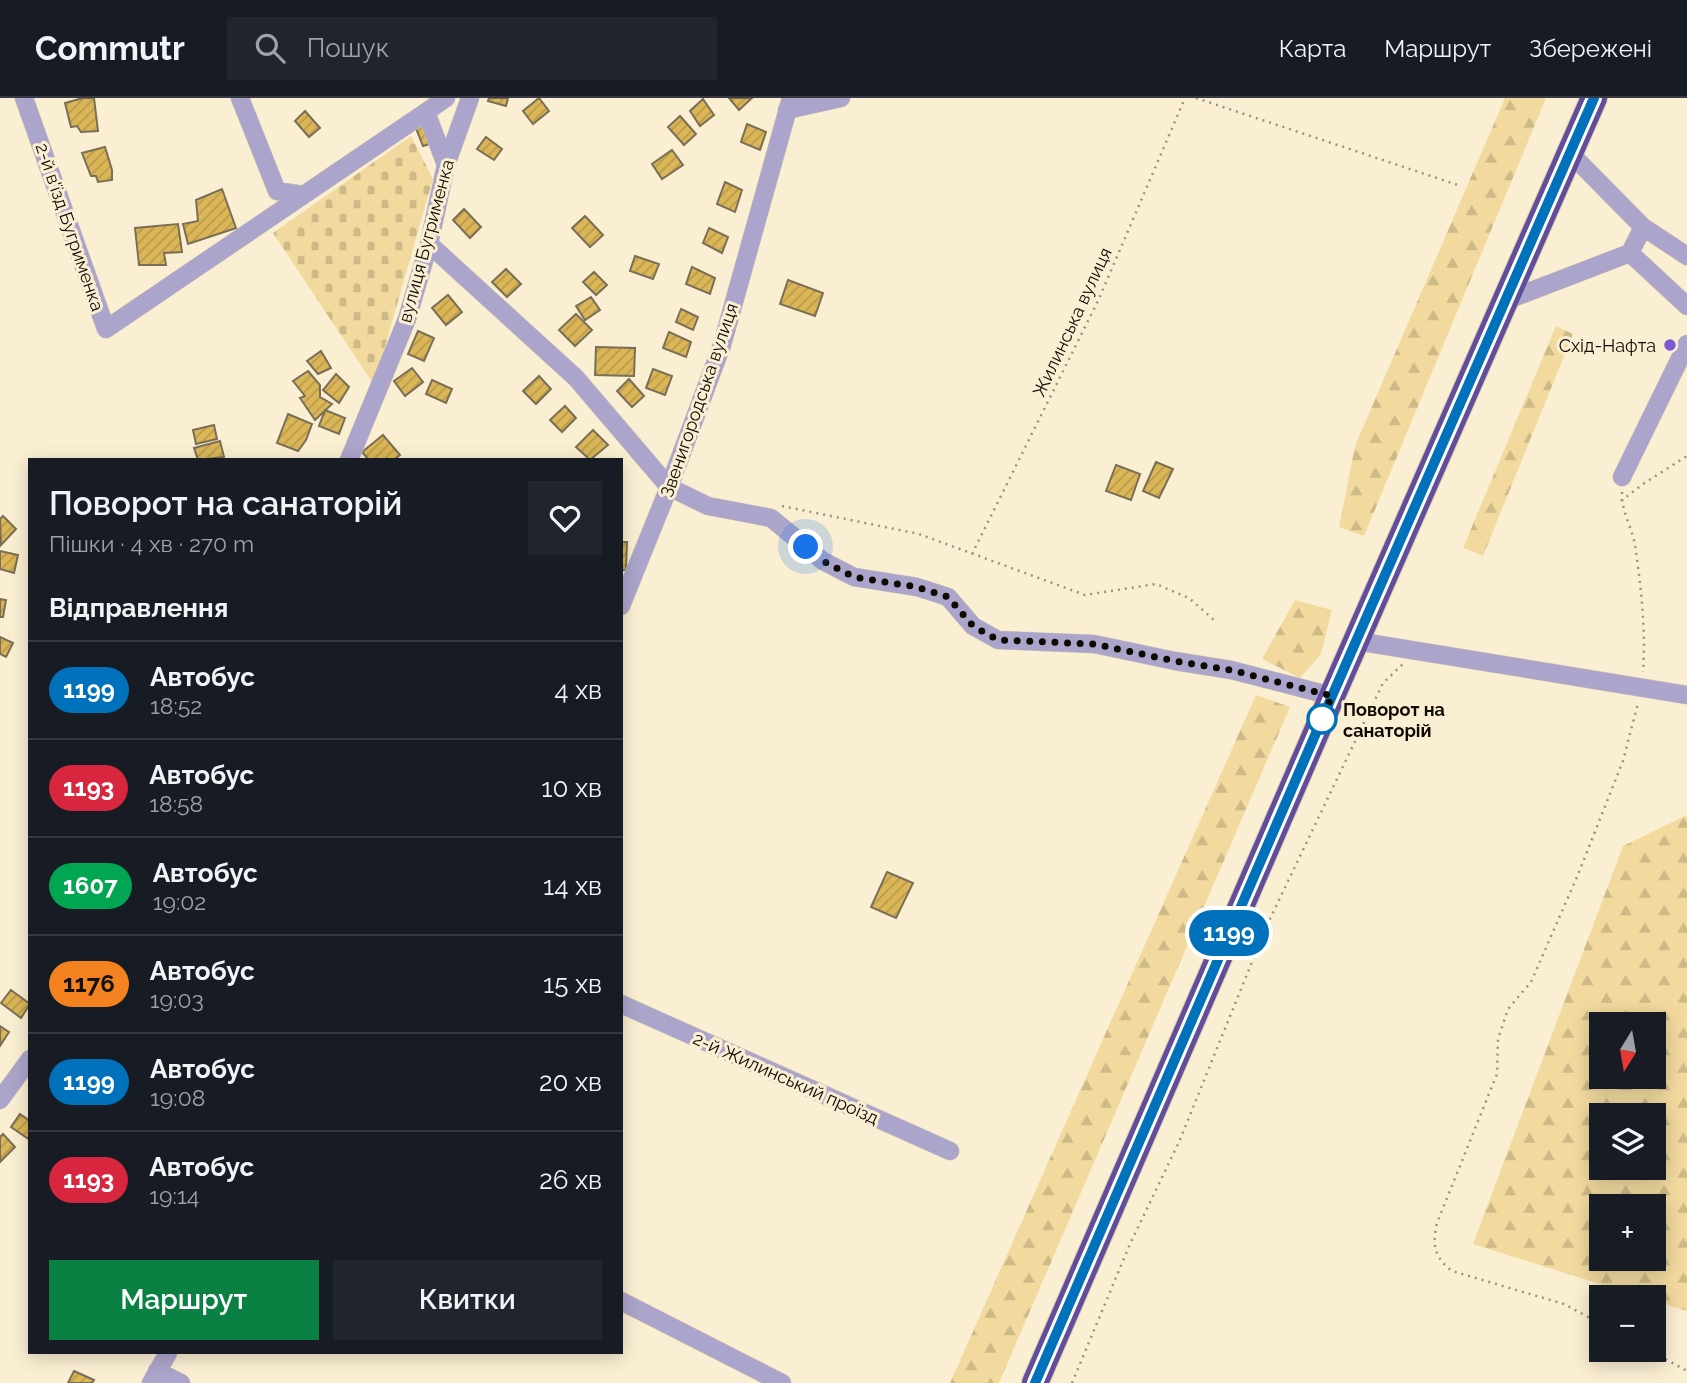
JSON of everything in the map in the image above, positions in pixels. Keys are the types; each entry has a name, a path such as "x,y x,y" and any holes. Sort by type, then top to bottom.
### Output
{"highway":[{"path":"1035,1383 1594,98"}],"street":[{"name":"2-й в'їзд Бугрименка","path":"24,98 106,329 303,195"},
{"path":"240,98 277,191 303,195 446,98"},
{"name":"вулиця Бугрименка","path":"350,458 407,319 429,244 446,165 470,98"},
{"path":"789,104 841,98"},
{"name":"Звенигородська вулиця","path":"623,601 669,488 722,345 789,104"},
{"path":"426,111 446,165"},
{"path":"1570,153 1643,227 1687,256"},
{"path":"1505,301 1630,253 1643,227"},
{"path":"429,244 576,378 669,488 708,506 771,519 823,561 854,577 917,587 948,597 973,626 998,640 1094,644 1231,670 1332,696"},
{"path":"1630,253 1687,306"},
{"path":"1622,477 1687,344"},
{"path":"1356,641 1687,695"},
{"name":"2-й Жилинський проїзд","path":"623,1005 950,1151"},
{"path":"0,1100 28,1062"},
{"path":"623,1302 782,1383"},
{"path":"167,1354 154,1377 181,1383"}],"path":[{"name":"Жилинська вулиця","path":"972,554 1098,301 1185,98"},
{"path":"1196,98 1461,186"},
{"path":"1621,501 1687,456"},
{"path":"1589,1318 1564,1304 1452,1271 1441,1263 1433,1242 1437,1223 1497,1074 1498,1039 1508,1009 1531,982 1577,877 1623,761 1642,688 1644,650 1634,542 1621,501 1622,477"},
{"path":"775,505 919,534 1085,595 1156,584 1189,598 1214,620"},
{"path":"1072,1383 1130,1244 1179,1142 1267,925 1383,683 1401,668 1411,650"},
{"path":"1666,1359 1687,1371"}],"green space":[{"path":"1505,98 1546,98 1364,536 1339,527 1355,446"},
{"path":"411,136 433,179 374,385 273,233"},
{"path":"1556,326 1573,334 1483,556 1463,548"},
{"path":"1295,600 1332,610 1321,654 1300,678 1262,659"},
{"path":"1256,695 1290,707 999,1383 950,1383"},
{"path":"1687,815 1687,1311 1666,1305 1666,1285 1603,1285 1473,1244 1623,846"}],"building":[{"path":"94,98 98,131 81,132 77,126 71,127 65,103"},
{"path":"489,98 508,98 506,106 488,101"},
{"path":"539,98 549,111 533,124 523,111"},
{"path":"729,98 752,98 739,110"},
{"path":"703,99 714,115 700,126 690,111"},
{"path":"305,111 320,128 309,137 295,121"},
{"path":"680,116 696,134 684,145 668,127"},
{"path":"425,119 434,143 423,146 414,123"},
{"path":"747,124 766,132 760,150 741,142"},
{"path":"486,137 502,149 494,160 477,149"},
{"path":"105,147 112,180 98,182 96,176 91,176 82,153"},
{"path":"672,150 683,165 662,179 652,164"},
{"path":"725,182 742,190 735,212 717,204"},
{"path":"222,189 236,228 188,244 183,224 198,221 196,200"},
{"path":"464,209 481,227 470,238 453,220"},
{"path":"585,216 603,235 590,247 572,228"},
{"path":"178,224 182,252 164,253 166,265 139,265 135,228"},
{"path":"709,228 728,237 722,253 703,243"},
{"path":"635,256 659,264 653,279 630,271"},
{"path":"692,267 715,278 710,294 686,284"},
{"path":"506,269 521,284 507,297 492,282"},
{"path":"594,272 607,285 596,295 583,282"},
{"path":"788,280 823,293 815,316 780,304"},
{"path":"448,295 462,312 446,325 432,308"},
{"path":"591,297 600,310 585,320 576,306"},
{"path":"681,309 698,317 693,330 676,322"},
{"path":"576,314 592,330 575,346 559,330"},
{"path":"418,331 434,338 424,361 408,354"},
{"path":"669,332 691,342 686,357 663,348"},
{"path":"596,347 635,348 634,376 595,375"},
{"path":"321,351 331,368 318,374 307,361"},
{"path":"412,368 423,382 405,396 394,381"},
{"path":"653,369 672,376 665,395 646,388"},
{"path":"308,371 320,385 320,397 332,404 315,420 300,398 305,396 293,381"},
{"path":"336,374 349,387 339,403 323,390"},
{"path":"539,376 551,389 536,404 523,391"},
{"path":"629,379 644,396 632,407 617,391"},
{"path":"432,380 452,389 446,403 426,394"},
{"path":"565,406 576,418 562,432 550,420"},
{"path":"325,410 345,418 339,434 319,426"},
{"path":"288,414 312,424 298,451 277,443"},
{"path":"214,425 217,439 196,444 193,430"},
{"path":"593,430 608,445 592,458 588,458 576,447"},
{"path":"383,435 400,455 396,458 367,458 362,452"},
{"path":"220,441 224,457 197,458 194,448"},
{"path":"1156,462 1173,469 1159,498 1143,491"},
{"path":"1116,465 1140,474 1131,500 1106,491"},
{"path":"3,516 16,529 1,545 0,519"},
{"path":"623,542 627,542 626,570 623,570"},
{"path":"0,551 18,555 14,573 0,569"},
{"path":"0,599 6,600 3,617 0,617"},
{"path":"0,637 13,643 6,657 0,654"},
{"path":"887,872 913,883 896,918 871,907"},
{"path":"11,990 28,1003 28,1007 21,1018 1,1003"},
{"path":"0,1026 9,1032 0,1046"},
{"path":"20,1114 28,1120 28,1139 11,1127"},
{"path":"3,1134 15,1147 0,1162 0,1137"},
{"path":"74,1371 94,1380 92,1383 68,1383"}],"bus line":[{"name":"1199","path":"1035,1383 1594,98"}],"place":[{"name":"Схід-Нафта","path":"1670,345"},
{"name":"Поворот на санаторій","path":"1322,719"}],"route":[{"path":"806,547 823,561 854,577 917,587 948,597 973,626 998,640 1094,644 1231,670 1332,696 1322,719"}]}
